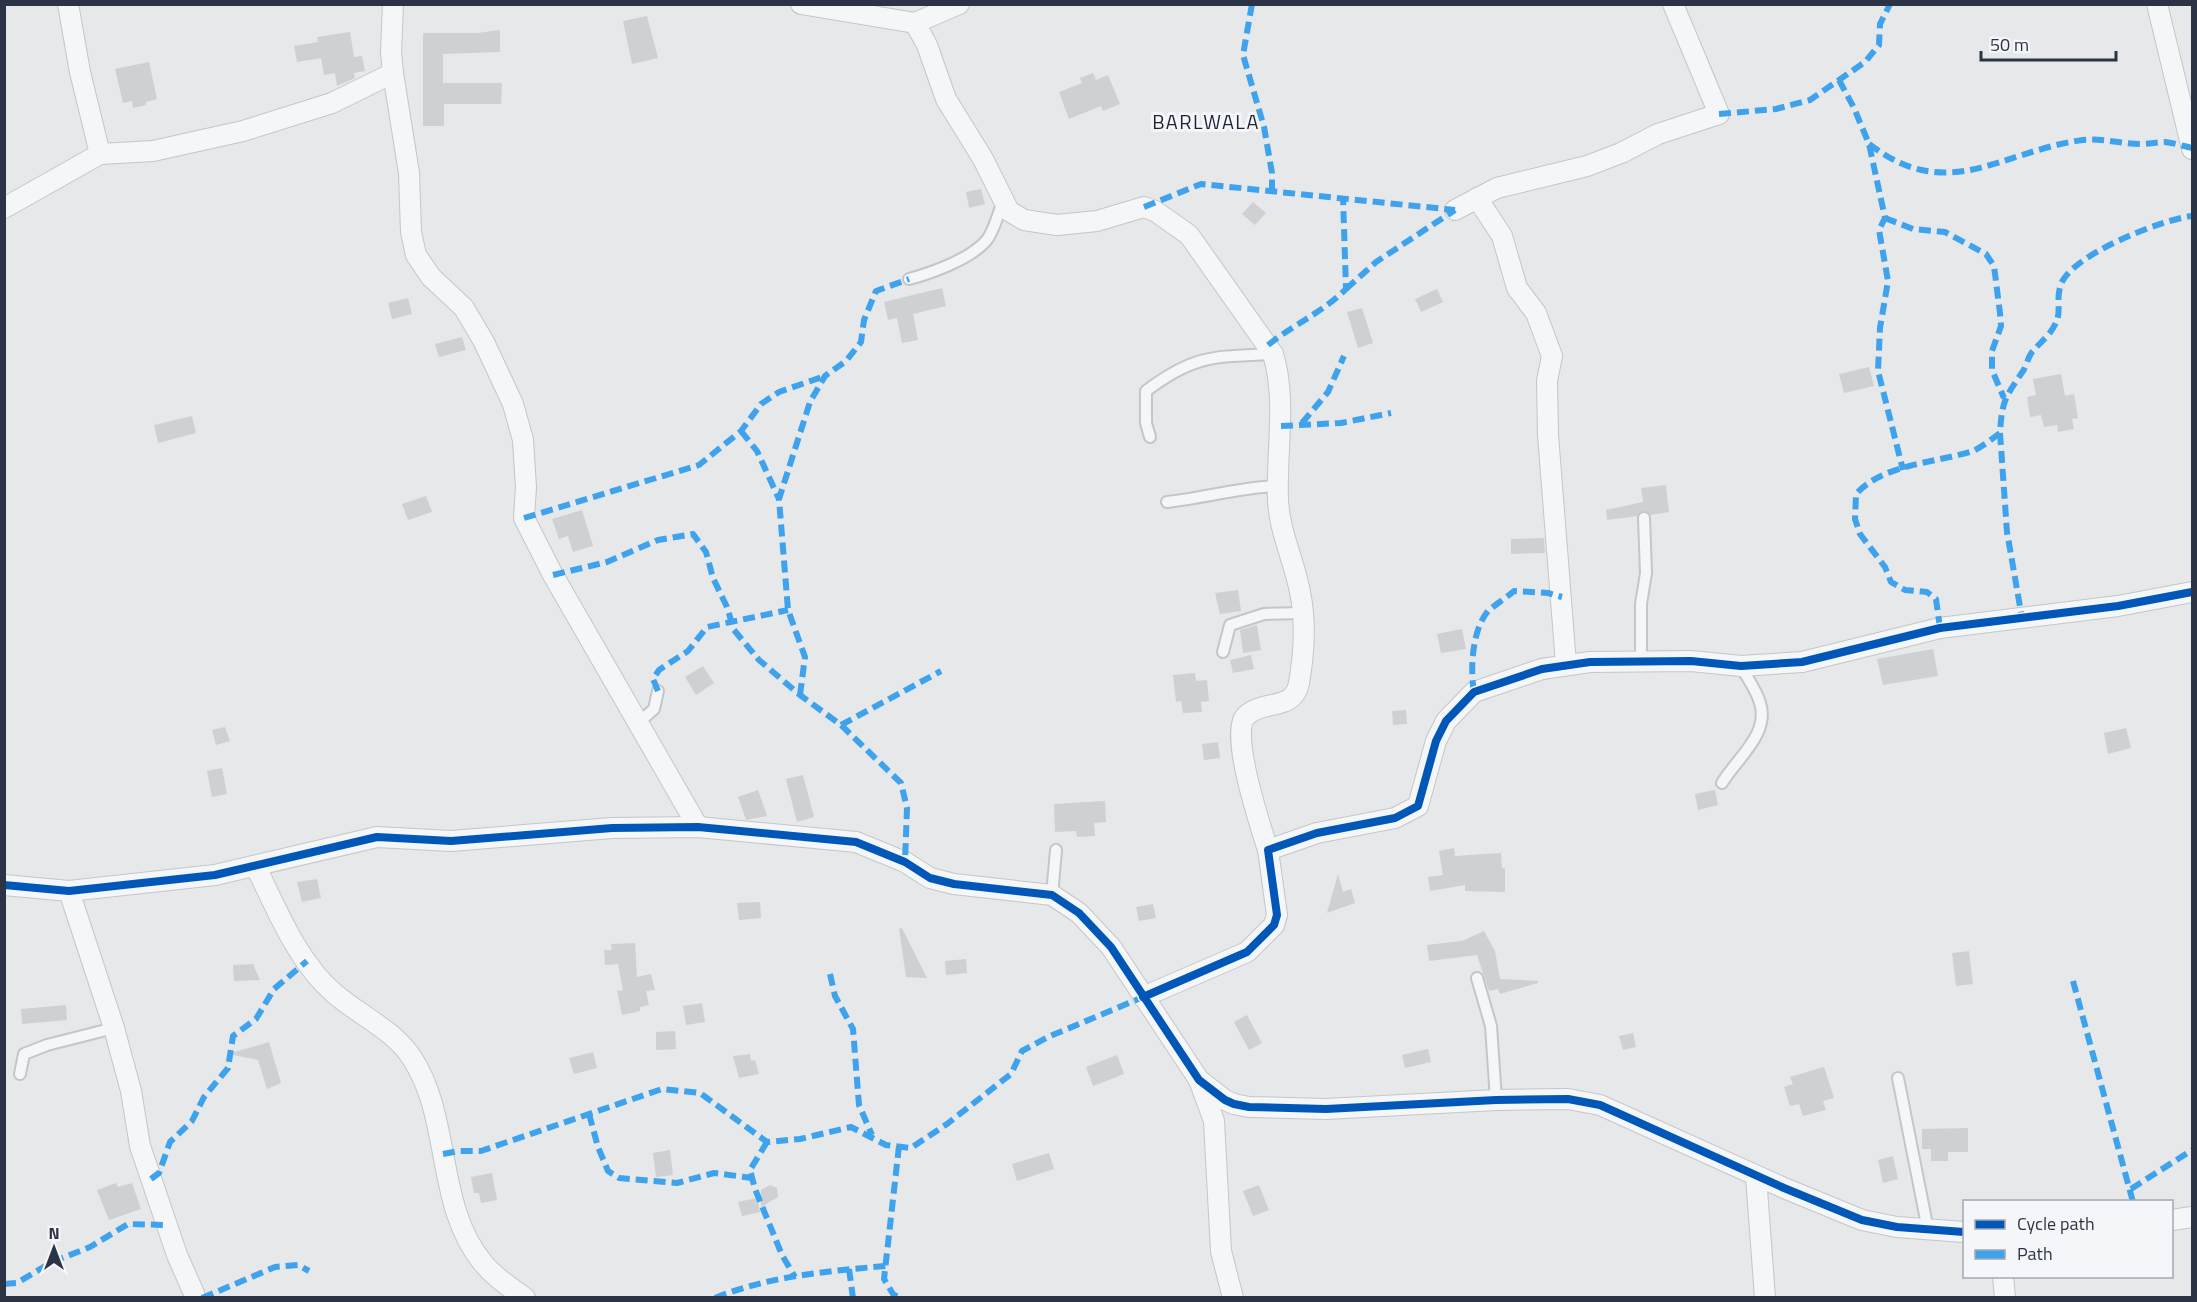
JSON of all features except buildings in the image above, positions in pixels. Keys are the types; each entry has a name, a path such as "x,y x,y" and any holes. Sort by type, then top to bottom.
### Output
{"street":[{"path":"68,4 80,72 100,154"},
{"path":"393,4 391,52 409,173 411,232 416,255 431,277 464,308 484,342 513,404 523,440 525,518 553,575 698,827"},
{"path":"801,4 915,23 959,4"},
{"path":"1455,210 1497,188 1587,166 1621,153 1658,134 1719,114 1673,4"},
{"path":"2157,4 2193,149"},
{"path":"915,23 927,45 946,99 983,159 1003,202 1017,218 1043,224 1081,223 1144,207 1155,211 1189,235 1273,354 1278,369 1281,430 1278,486 1280,523 1300,592 1303,613 1302,667 1294,695 1288,701 1254,712 1242,723 1242,744 1251,799 1268,850 1277,915 1274,925 1247,952 1143,997"},
{"path":"4,207 100,154 153,151 243,131 332,103 393,73"},
{"path":"1477,198 1502,236 1517,288 1536,313 1552,356 1547,381 1548,435 1566,664"},
{"path":"1268,850 1317,833 1395,818 1411,812 1422,800 1436,741 1446,721 1474,692 1503,681 1566,664 1641,661 1741,666 1802,662 1940,628 2118,606 2193,592"},
{"path":"4,885 69,891 215,875 377,837 451,841 612,828 698,827 856,842 904,862 930,878 954,884 1052,895 1079,913 1111,947 1199,1080 1214,1121 1221,1251 1233,1298"},
{"path":"256,867 281,917 319,978 335,994 376,1023 411,1056 430,1090 446,1170 467,1239 482,1262 525,1298"},
{"path":"69,891 114,1028 131,1090 140,1146 177,1255 196,1298"},
{"path":"1199,1080 1225,1100 1249,1107 1326,1109 1496,1100 1568,1099 1600,1105 1756,1176 1862,1220 1963,1233"},
{"path":"1756,1176 1765,1298"},
{"path":"2173,1220 2193,1217"},
{"path":"2003,1278 2005,1298"}],"lane":[{"path":"909,279 930,274 961,258 986,241 1003,202"},
{"path":"1150,437 1146,423 1146,390 1179,367 1203,358 1273,354"},
{"path":"1167,502 1217,496 1255,487 1278,486"},
{"path":"1641,661 1641,604 1646,573 1644,518"},
{"path":"1223,652 1230,625 1264,614 1303,613"},
{"path":"1722,783 1729,769 1758,736 1762,727 1761,704 1741,666"},
{"path":"638,723 654,709 658,691"},
{"path":"1052,895 1056,850"},
{"path":"1477,978 1491,1026 1496,1100"},
{"path":"20,1074 24,1054 47,1045 114,1028"},
{"path":"1898,1078 1928,1230"}],"marked path":[{"path":"1252,4 1243,55 1264,127 1272,173 1272,192"},
{"path":"1719,114 1776,109 1810,100 1865,62 1879,45 1880,24 1890,4"},
{"path":"1839,80 1869,144 1885,218 1879,230 1888,281 1880,328 1878,371 1903,470"},
{"path":"1869,144 1898,162 1925,171 1950,172 1975,169 2053,146 2083,140 2142,144 2165,142 2192,148"},
{"path":"1144,207 1201,184 1455,210"},
{"path":"1268,345 1328,305 1346,289 1343,197"},
{"path":"1346,289 1376,262 1455,210"},
{"path":"1940,628 1936,599 1927,592 1905,590 1891,582 1885,567 1860,534 1855,519 1856,494 1880,476 1895,470 1973,451 2000,433 2003,406 2008,394 2031,353 2049,334 2057,321 2060,287 2066,275 2080,263 2118,241 2160,224 2192,216"},
{"path":"1885,218 1913,229 1945,232 1986,254 1994,266 2001,326 1992,351 1992,370 2004,398"},
{"path":"800,695 805,657 788,610 779,499 810,402 825,376 846,361 861,342 864,320 876,291 909,279"},
{"path":"1302,423 1328,392 1344,356"},
{"path":"524,518 699,465 741,431 761,404 779,392 825,376"},
{"path":"1281,426 1341,423 1391,413"},
{"path":"741,431 757,451 779,499"},
{"path":"2000,433 2007,532 2022,618"},
{"path":"553,575 607,562 658,540 693,534 706,552 713,578 727,607 734,630 759,660 800,695 841,725 901,783 907,808 905,862"},
{"path":"1474,692 1472,672 1475,639 1478,628 1488,611 1514,591 1548,593 1562,597"},
{"path":"658,691 653,679 659,670 688,651 707,627 788,610"},
{"path":"841,725 941,671"},
{"path":"151,1179 159,1173 170,1142 192,1121 204,1097 228,1068 233,1036 256,1019 274,989 307,961"},
{"path":"830,974 835,996 853,1029 859,1105 872,1135"},
{"path":"2073,981 2132,1200"},
{"path":"443,1154 481,1151 662,1089 700,1093 767,1142 800,1139 851,1127 886,1145 911,1148 947,1124 1011,1074 1022,1051 1048,1037 1143,997"},
{"path":"589,1114 598,1147 608,1171 619,1178 677,1183 714,1173 752,1178"},
{"path":"767,1142 750,1170 755,1189 782,1255 795,1277"},
{"path":"899,1146 884,1279 893,1294 900,1298"},
{"path":"2131,1189 2192,1150"},
{"path":"4,1284 17,1283 52,1262 90,1247 128,1224 167,1225"},
{"path":"202,1298 275,1267 298,1265 309,1271"},
{"path":"715,1298 756,1284 821,1273 886,1266"},
{"path":"849,1269 853,1298"}],"cycle path":[{"path":"1143,997 1247,952 1274,925 1277,915 1268,850 1317,833 1395,818 1418,806 1436,741 1446,721 1474,692 1542,669 1590,662 1691,661 1741,666 1802,662 1940,628 2118,606 2192,592"},
{"path":"4,885 69,891 215,875 377,837 451,841 612,828 698,827 856,842 905,862 930,878 954,884 1052,895 1079,913 1111,947 1199,1080 1234,1104 1249,1107 1326,1109 1496,1100 1568,1099 1600,1105 1784,1188 1862,1220 1897,1227 1963,1232"}],"district":[{"name":"BARLWALA","path":"1206,121"}]}
